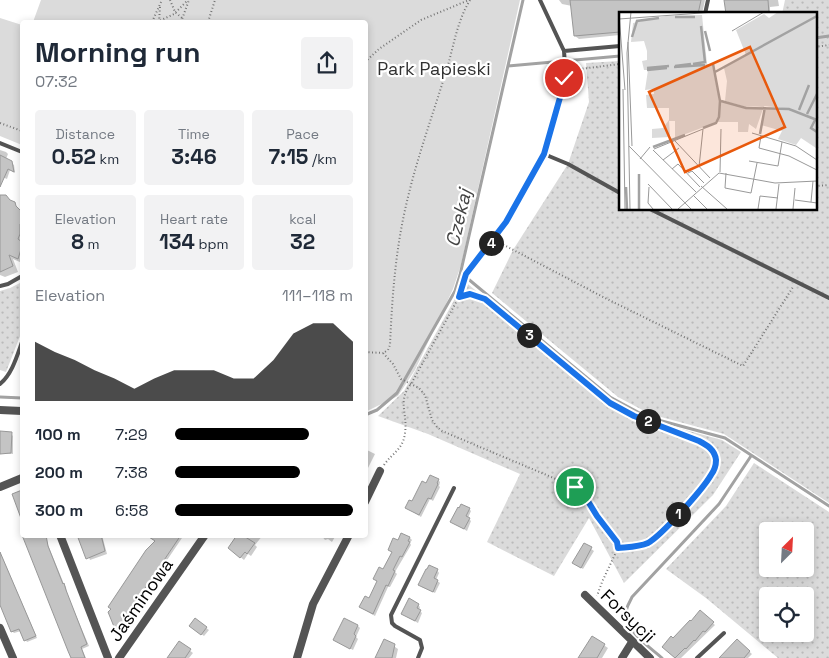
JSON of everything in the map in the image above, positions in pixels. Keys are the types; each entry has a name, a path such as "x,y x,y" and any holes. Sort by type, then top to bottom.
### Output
{"street":[{"path":"0,410 20,411"},
{"path":"368,496 380,471"},
{"path":"0,487 20,479"},
{"name":"Jaśminowa","path":"61,538 108,658"},
{"name":"Jaśminowa","path":"119,658 203,538"},
{"path":"297,658 313,604 347,538"},
{"name":"Forsycji","path":"585,595 650,658"},
{"path":"0,628 12,658"},
{"path":"622,658 632,642"}],"lane":[{"path":"486,249 506,222 544,154 561,94 565,65 564,54 545,7 540,0"},
{"path":"564,54 619,46"},
{"path":"0,143 20,151"},
{"path":"544,154 568,164 619,192"},
{"path":"652,210 829,298"},
{"path":"0,286 20,277"},
{"path":"0,384 9,373 20,347"},
{"path":"418,658 422,648 420,640 395,626 392,623 391,615 454,488"},
{"path":"697,658 724,633"}],"path":[{"path":"153,20 162,0"},
{"path":"170,0 175,12 183,19 188,0"},
{"path":"162,20 175,12 188,0"},
{"path":"209,20 215,0"},
{"path":"368,59 379,49 421,20 469,0"},
{"path":"368,352 383,353 388,350 390,345 395,271 405,210 427,130 446,74 458,26 469,0"},
{"path":"159,20 160,4"},
{"path":"816,47 829,46"},
{"path":"564,71 619,64"},
{"path":"0,123 20,130"},
{"path":"816,186 829,185"},
{"path":"494,240 742,366 797,282"},
{"path":"380,471 386,462 398,451 406,432 404,397 407,389 459,297 466,274 486,249"},
{"path":"459,297 470,294 485,299 610,403 634,416 699,441 712,450 716,460 713,473 668,526 649,542 634,547 618,548"},
{"path":"383,353 393,364 402,379 419,388 425,395 432,420 442,431 560,480 582,492 617,542 618,548 602,582 594,605"}],"green space":[{"name":"Park Papieski","path":"41,0 520,0 461,265 453,289 415,370 398,396 368,411 368,20 34,20"},
{"path":"785,0 829,0 829,503 724,434 650,414 618,397 492,293 513,250 568,164 589,102 586,63 619,61 619,210 816,210 816,12 782,12"},
{"path":"0,18 20,24 20,144 0,136"},
{"path":"463,280 611,403 645,419 722,440 741,452 713,495 624,583 589,518 554,576 487,542 520,474 428,434 378,416 404,391 457,295"},
{"path":"20,283 20,336 6,372 0,370 0,291"},
{"path":"754,463 829,512 829,658 778,658 706,598 666,569 726,506"}],"building":[{"path":"570,0 701,0 698,12 619,12 619,32 574,36"},
{"path":"724,0 768,0 769,12 726,12"},
{"path":"0,155 12,161 14,172 8,169 0,187"},
{"path":"0,195 6,195 15,202 20,210 20,234 18,239 20,240 20,252 18,259 9,255 13,266 0,272"},
{"path":"0,431 12,432 11,453 0,454"},
{"path":"430,475 439,479 438,484 431,499 428,498 419,515 405,508 409,500 412,501 422,481 426,483"},
{"path":"20,491 20,516 12,494"},
{"path":"461,504 470,508 466,516 470,518 464,529 450,522"},
{"path":"401,533 410,537 408,541 410,542 402,557 400,556 393,570 395,571 388,586 386,585 373,614 359,607 365,596 369,598 377,581 373,579 379,567 383,569 392,552 388,550 393,538 398,540"},
{"path":"23,538 47,538 87,644 81,647 85,658 71,658"},
{"path":"78,538 102,538 105,551 86,559"},
{"path":"150,538 179,538 125,618 129,621 123,631 117,634 108,612 111,609 108,607 146,550 155,541"},
{"path":"235,538 247,538 255,543 247,554 245,552 240,558 228,548"},
{"path":"584,543 592,547 581,568 572,563"},
{"path":"0,552 36,636 24,641 19,629 11,632 0,605"},
{"path":"429,565 438,569 434,578 438,580 433,592 418,585"},
{"path":"409,598 419,604 417,608 421,610 415,621 401,614"},
{"path":"700,610 714,622 675,658 662,647 671,636 673,638 691,621"},
{"path":"195,618 207,627 201,635 189,626"},
{"path":"344,618 358,625 354,634 356,636 350,649 333,640"},
{"path":"592,636 605,644 597,658 578,658"},
{"path":"384,639 395,644 392,658 375,658"},
{"path":"737,639 750,651 744,658 719,658"},
{"path":"179,641 191,649 185,658 167,658"}],"waterway":[{"name":"Czekaj","path":"368,414 377,410 397,393 455,291 523,0"},
{"path":"816,38 829,36"},
{"path":"508,66 619,56"},
{"path":"467,278 610,397 647,417 725,438 829,506"},
{"name":"Czekaj","path":"0,397 20,398"},
{"path":"662,658 632,630 626,616 628,605 632,597 719,504 751,456"}],"route":[{"path":"564,78 544,154 506,222 466,274 459,297 464,294 470,294 485,299 610,403 634,416 699,441 712,450 716,460 713,473 709,479 668,526 649,542 634,547 618,548 617,542 582,492 575,487"}]}
